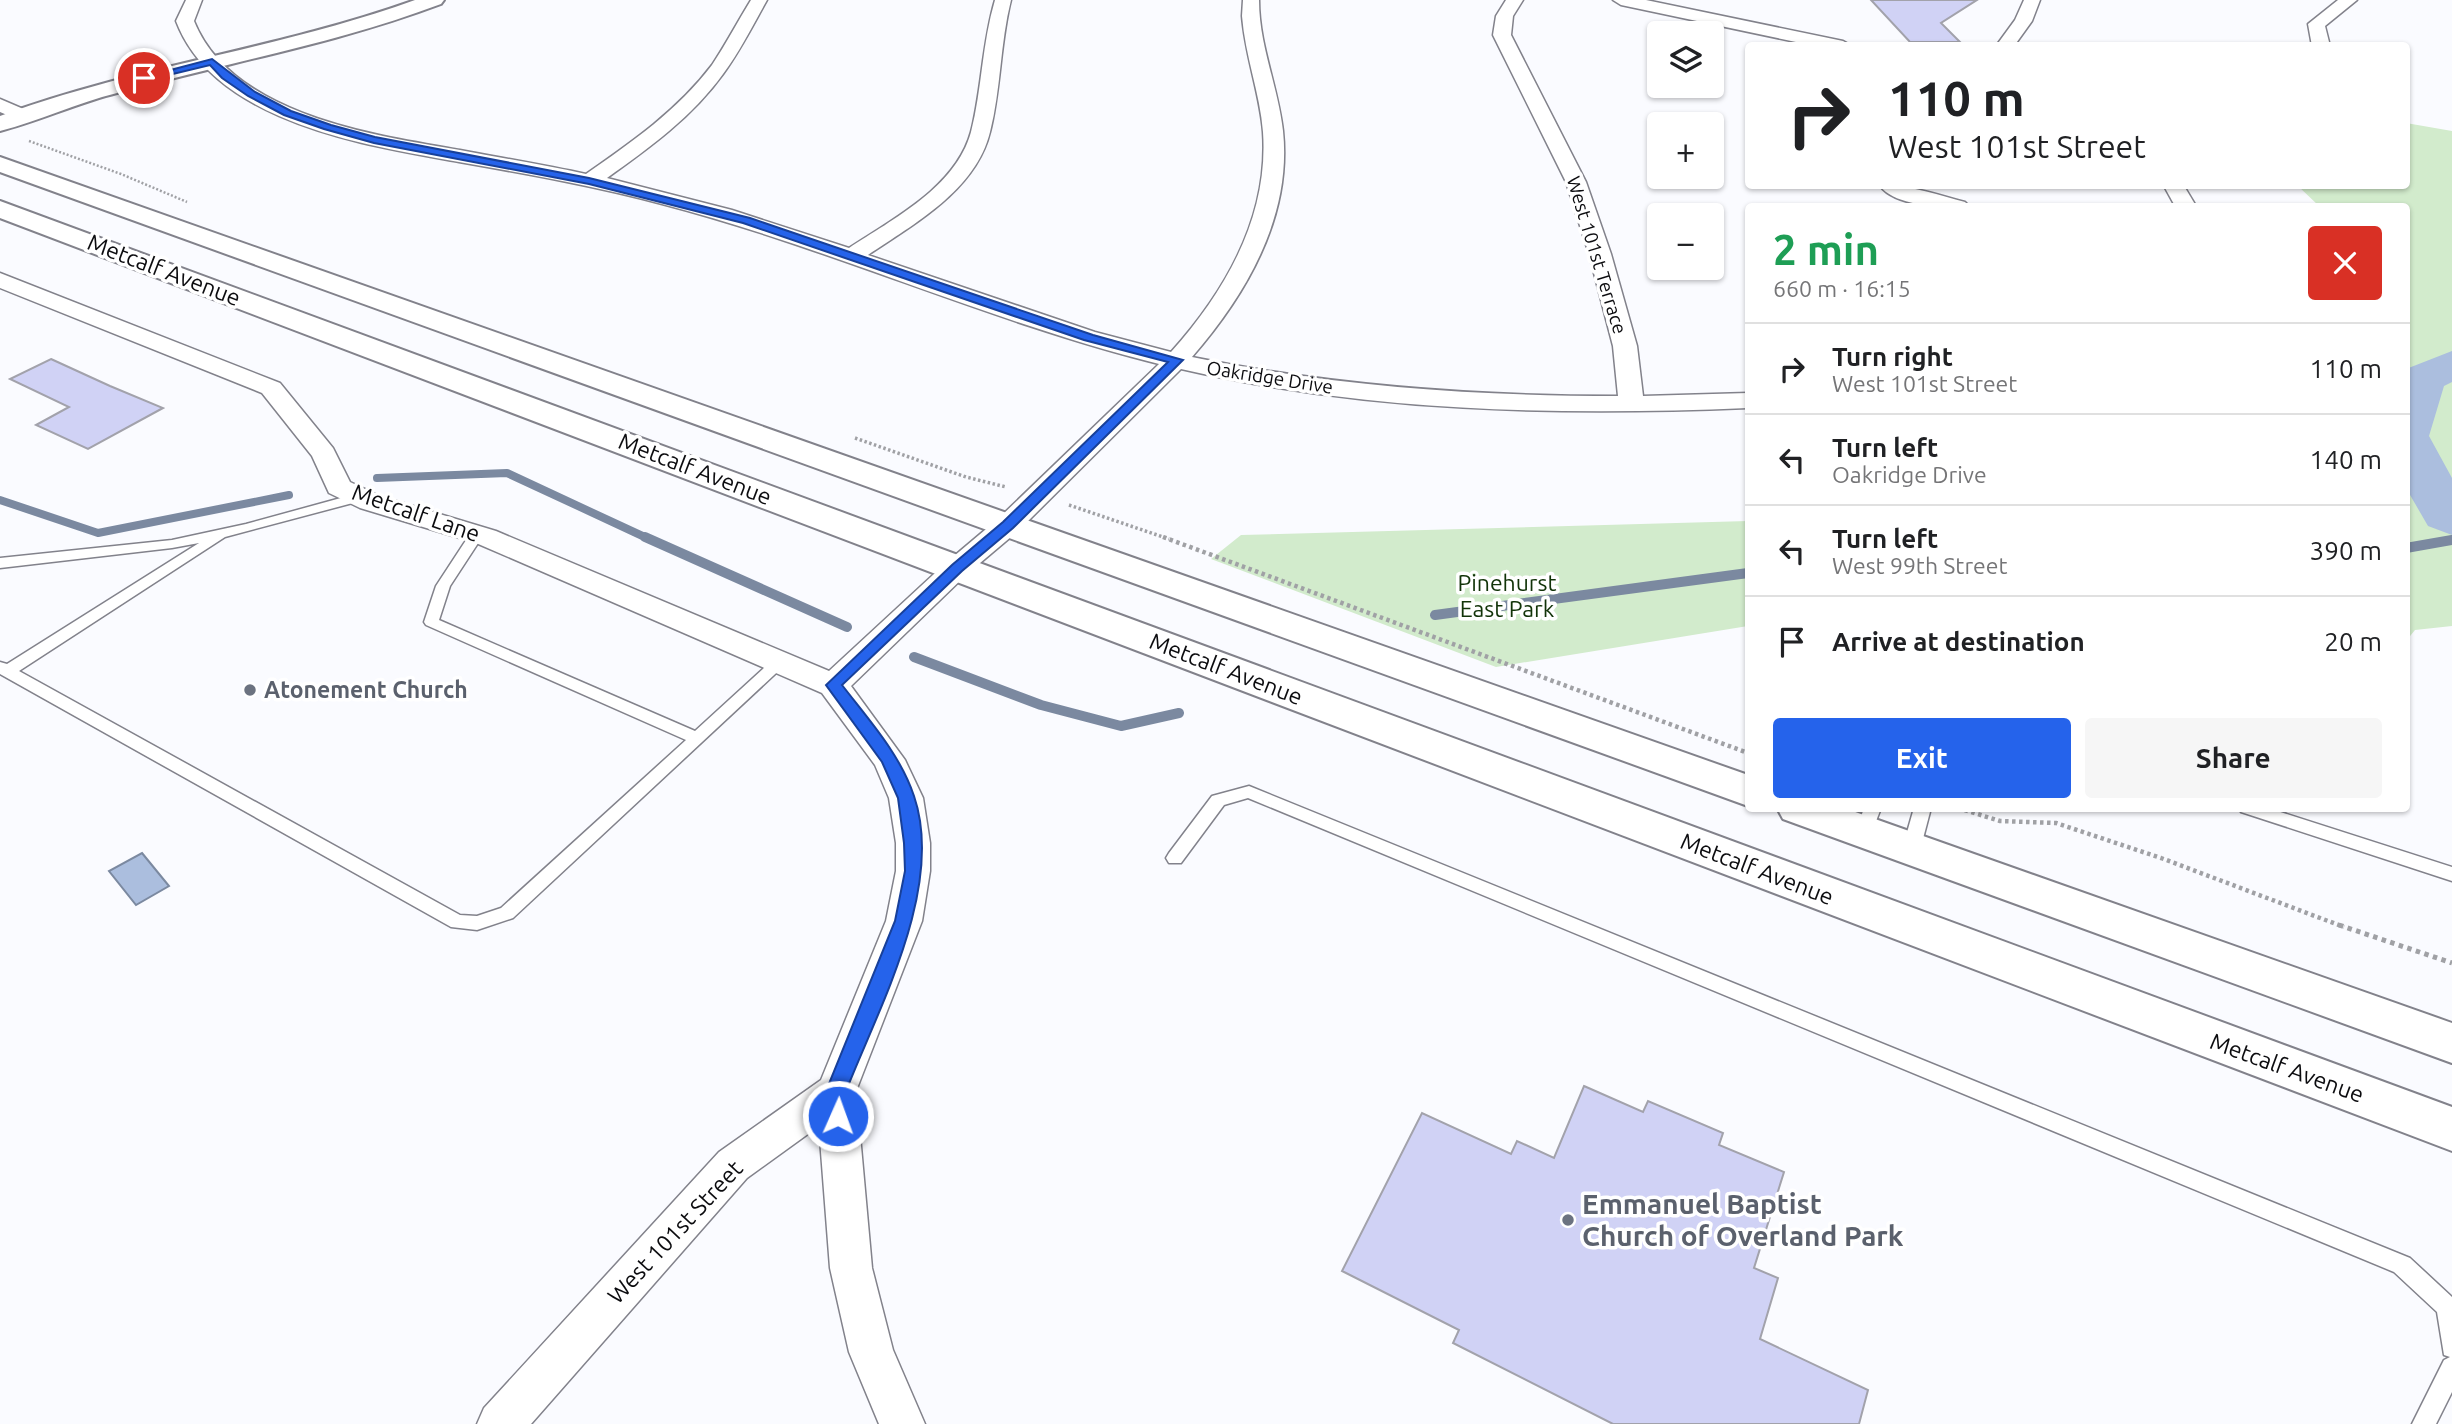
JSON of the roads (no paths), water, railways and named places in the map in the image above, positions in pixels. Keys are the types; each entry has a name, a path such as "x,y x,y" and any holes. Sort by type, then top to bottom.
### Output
{"main road":[{"path":"0,124 21,115 144,78 343,30 434,0"},
{"name":"Metcalf Avenue","path":"0,164 1745,790"},
{"name":"Metcalf Avenue","path":"0,209 2452,1129"},
{"path":"1821,812 1868,820 1911,850 2452,1043"}],"street":[{"name":"Oakridge Drive","path":"194,0 185,21 194,43 225,76 251,94 288,113 374,140 589,181 746,221 853,255 1088,338 1177,360 1283,381 1369,392 1464,400 1630,403 1745,401"},
{"path":"589,181 670,121 701,90 726,56 759,0"},
{"path":"853,255 933,199 971,155 980,135 997,20 1003,0"},
{"path":"902,1424 871,1352 851,1268 836,1091 904,921 914,871 913,843 906,798 889,760 833,685 957,568 1008,525 1177,360 1222,302 1251,251 1267,206 1275,163 1273,131 1253,35 1251,0"},
{"name":"West 101st Terrace","path":"1515,0 1502,21 1502,35 1576,182 1600,254 1625,346 1631,388 1630,403"},
{"path":"1621,0 1824,42"},
{"path":"2008,42 2032,0"},
{"path":"2320,42 2317,24 2349,0"},
{"path":"0,105 21,115"},
{"path":"1897,189 1912,196 1944,203"},
{"name":"Metcalf Lane","path":"0,280 271,388 324,454 339,487 359,497 477,534 833,685"},
{"name":"West 101st Street","path":"500,1424 733,1165 836,1091"}],"lane":[{"path":"0,563 172,544 359,497"},
{"path":"226,532 4,669 457,922 477,923 507,913 780,662"},
{"path":"477,534 443,586 431,622 697,738"},
{"path":"1175,858 1217,800 1249,792 2402,1265 2447,1307 2452,1346"},
{"path":"1911,850 1922,812"},
{"path":"2259,812 2452,874"},
{"path":"2424,1424 2452,1368"}],"water":[{"path":"142,853 169,886 136,905 109,871"}],"waterway":[{"path":"2410,421 2423,378 2452,365"},
{"path":"2410,447 2446,515 2452,519"},
{"path":"377,478 507,473 649,539"},
{"path":"0,500 98,533 289,495"},
{"path":"645,537 847,627"},
{"path":"2410,547 2452,540"},
{"path":"1435,615 1745,573"},
{"path":"914,657 1041,705 1121,726 1179,713"}],"place":[{"name":"Atonement Church","path":"250,690"},
{"name":"Emmanuel Baptist Church of Overland Park","path":"1568,1220"}],"park label":[{"name":"Pinehurst East Park","path":"1507,596"}]}
